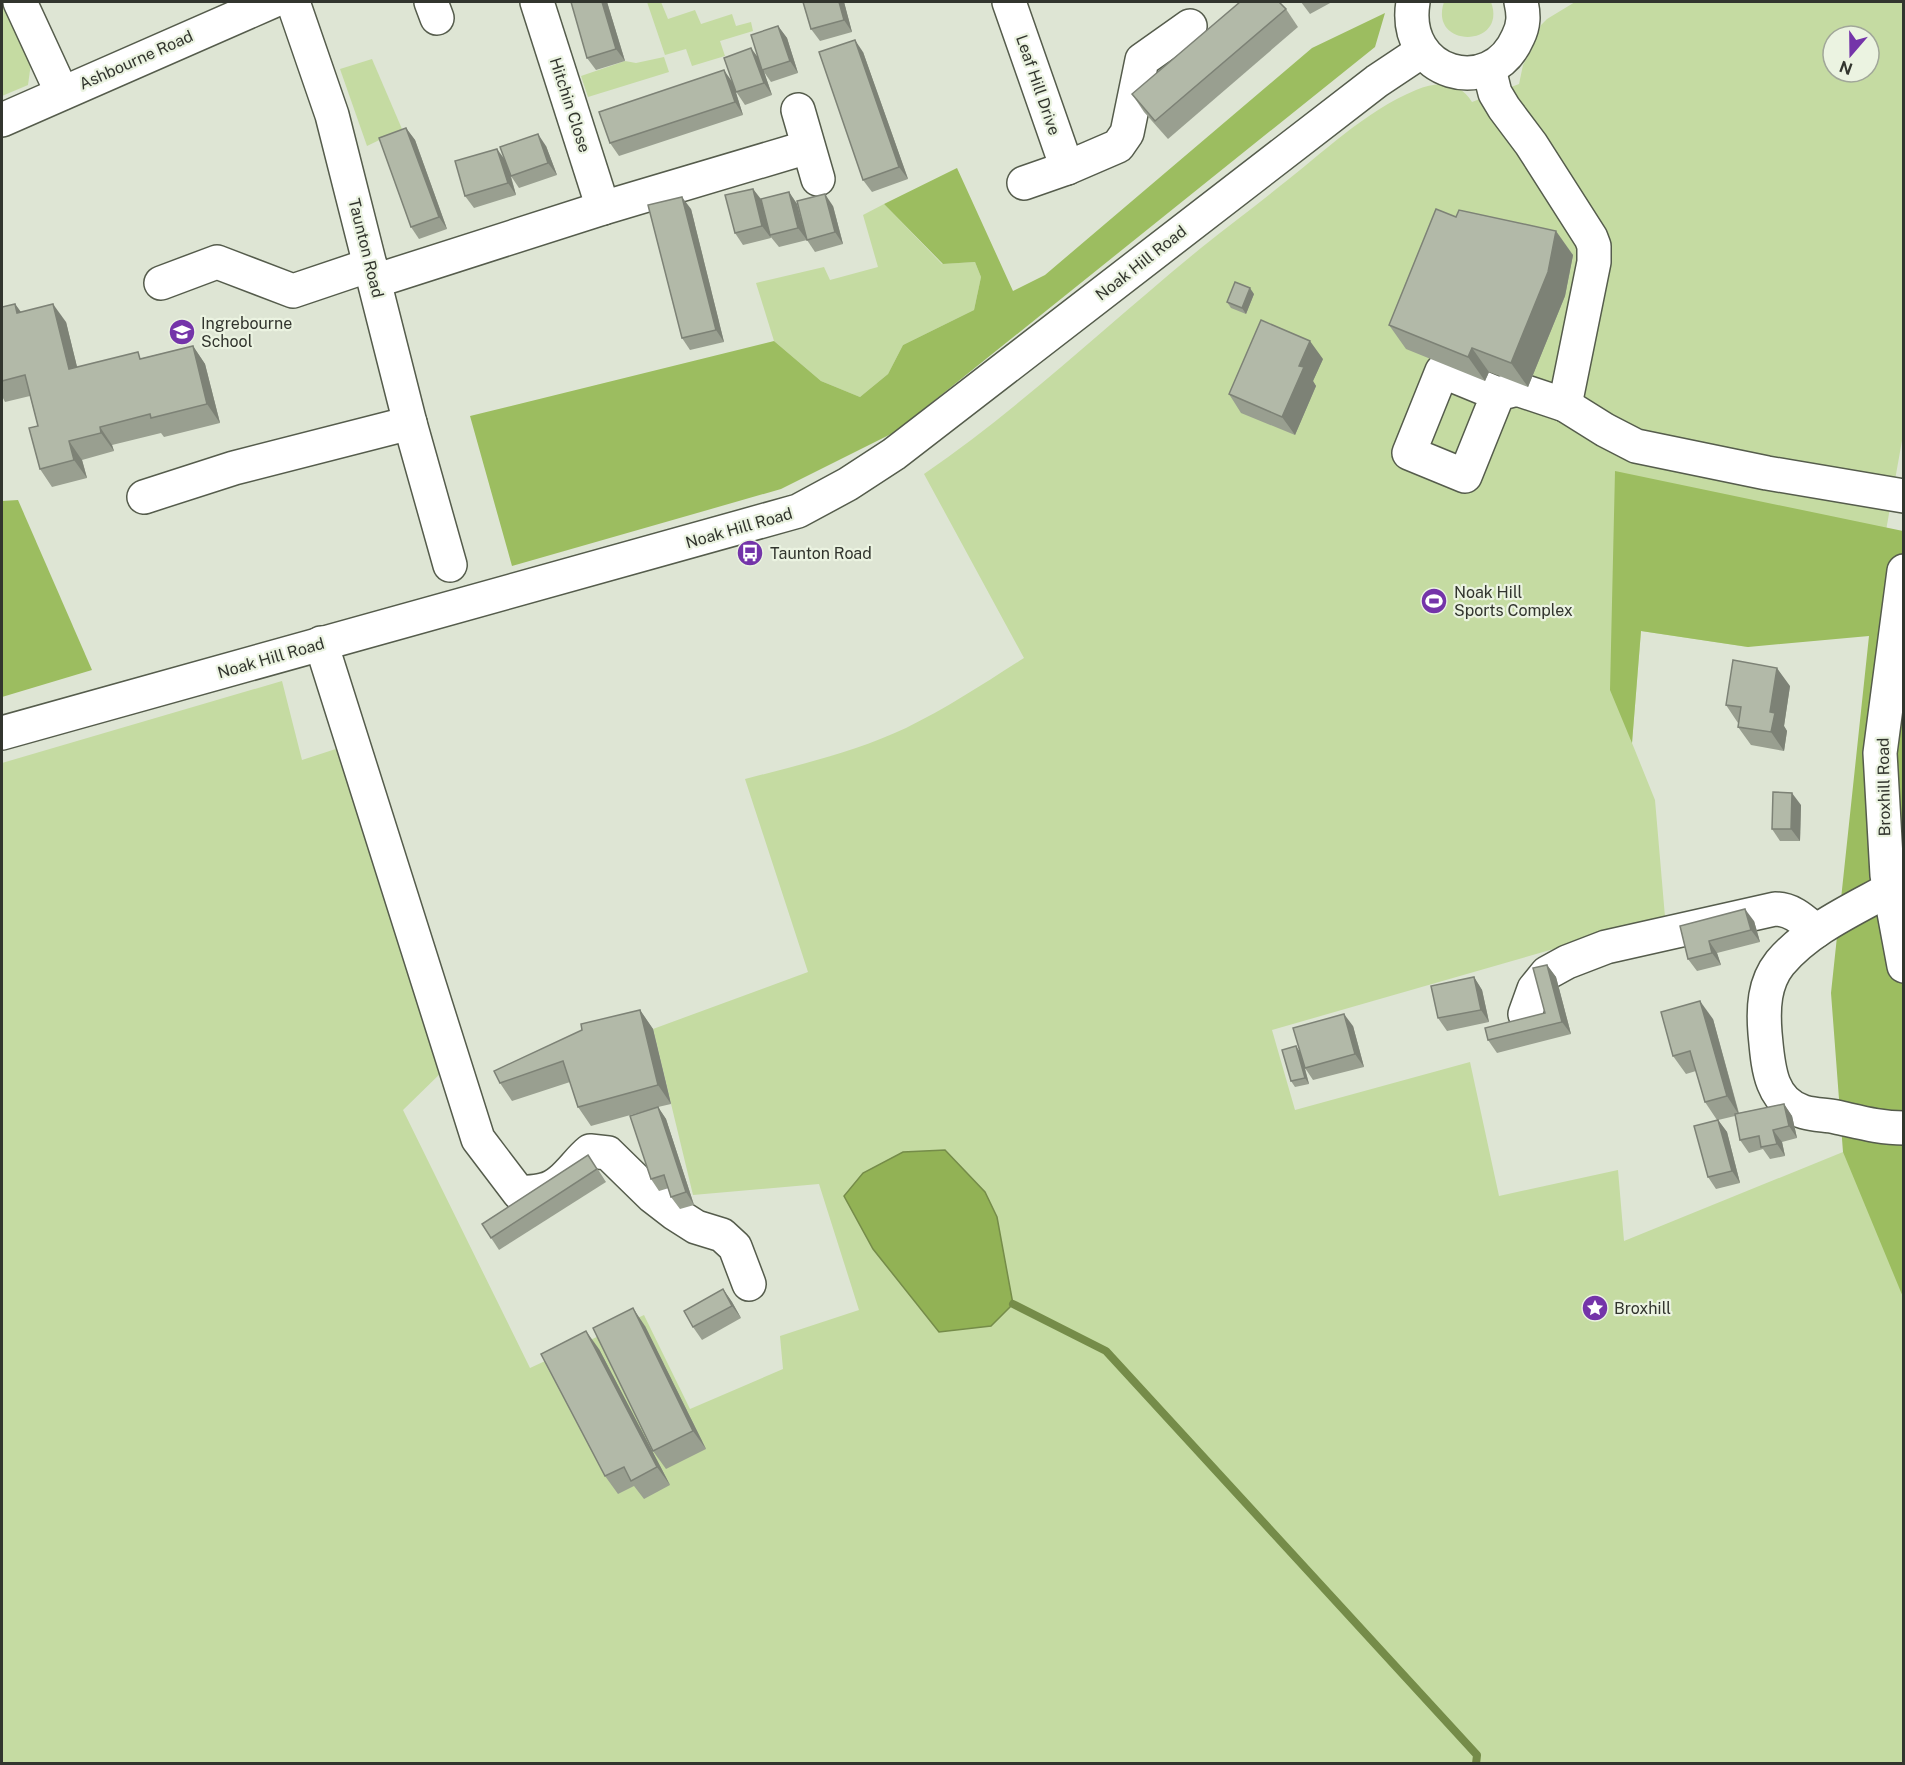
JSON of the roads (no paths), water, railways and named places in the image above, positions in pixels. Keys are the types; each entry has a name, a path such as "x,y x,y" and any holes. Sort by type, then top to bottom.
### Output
{"street":[{"path":"20,2 62,93"},
{"name":"Ashbourne Road","path":"2,120 271,2"},
{"name":"Taunton Road","path":"293,2 332,115 410,423 450,566"},
{"name":"Hitchin Close","path":"537,2 603,208"},
{"name":"Leaf Hill Drive","path":"1009,2 1067,168"},
{"path":"1413,2 1410,18 1415,39 1422,51 1431,61 1449,70 1468,73 1489,69 1503,61 1512,51 1523,27 1524,12 1521,2"},
{"path":"1024,183 1118,146 1127,133 1143,60 1190,26"},
{"name":"Noak Hill Road","path":"2,733 798,511 838,490 894,454 1377,81 1422,51"},
{"path":"1489,69 1495,93 1586,228 1594,246 1594,262 1565,405"},
{"path":"798,110 818,179"},
{"path":"161,283 217,262 292,291 373,273 808,147"},
{"path":"1498,394 1517,389 1565,405 1636,446 1904,496"},
{"path":"144,497 234,468 410,423"},
{"name":"Broxhill Road","path":"1904,571 1880,753 1890,889 1904,966"},
{"path":"321,643 478,1139 519,1193 546,1190 569,1174 579,1159 590,1151 608,1153 652,1196 674,1213 696,1227 722,1235 735,1247 749,1284"},
{"path":"1890,889 1816,931 1798,944 1779,965 1766,990 1765,1030 1773,1084 1779,1097 1790,1107 1805,1113 1882,1128 1904,1128"},
{"path":"1525,1014 1534,989 1547,974 1566,962 1606,947 1775,909 1784,909 1793,913 1816,931"}],"waterway":[{"path":"1013,1304 1106,1351 1477,1755 1476,1764"}],"place":[{"name":"Ingrebourne School","path":"182,332"},
{"name":"Taunton Road","path":"750,553"},
{"name":"Noak Hill Sports Complex","path":"1434,601"},
{"name":"Broxhill","path":"1595,1308"}]}
